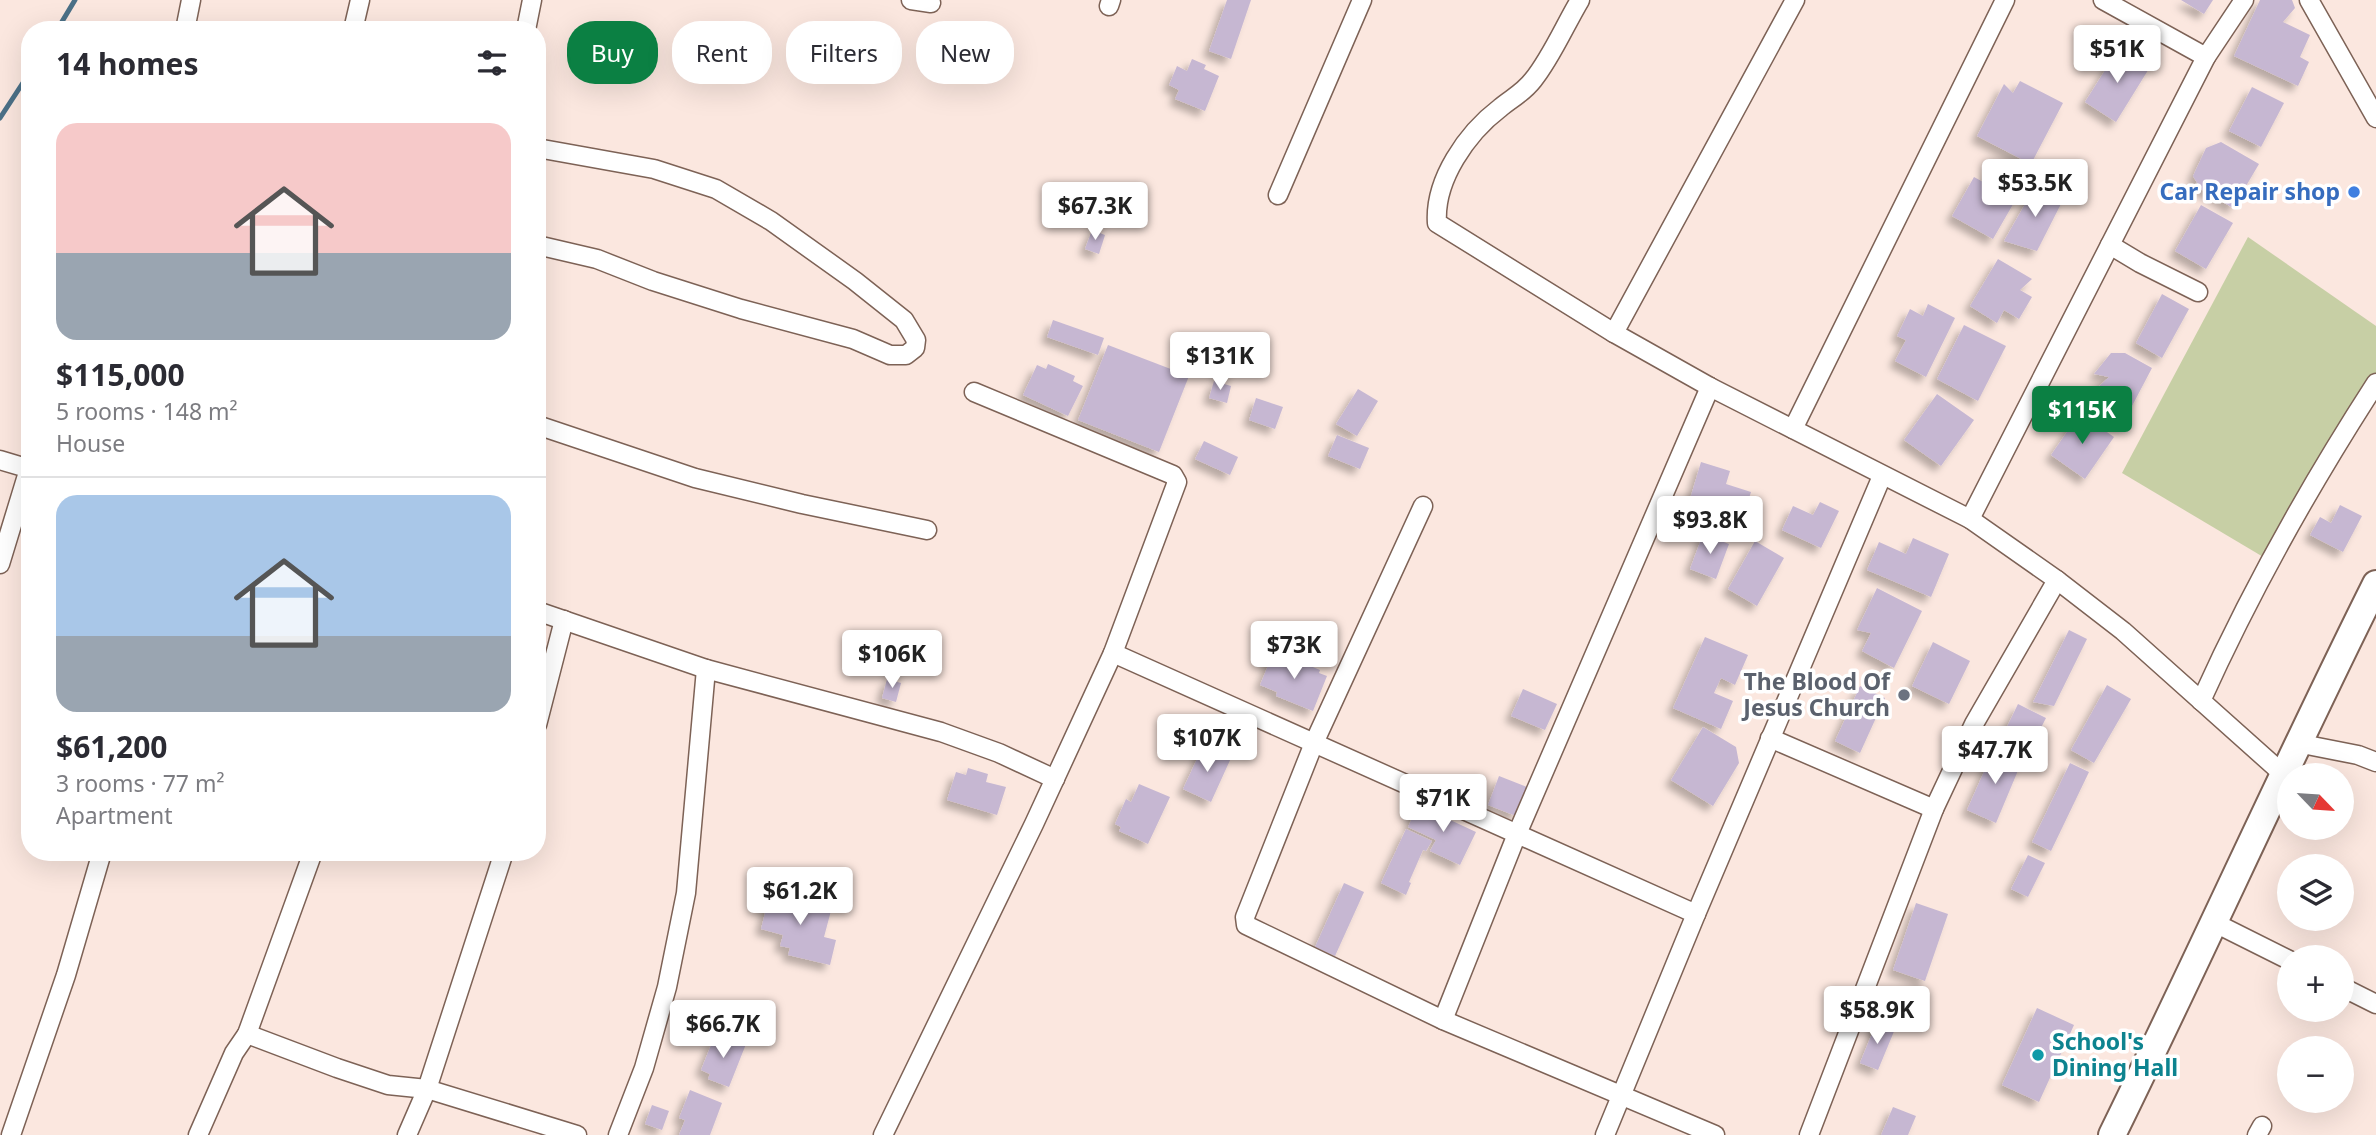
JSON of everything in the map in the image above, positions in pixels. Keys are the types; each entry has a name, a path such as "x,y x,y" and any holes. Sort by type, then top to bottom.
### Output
{"main road":[{"path":"2288,763 2376,584"},
{"path":"2112,1135 2215,923 2277,787"}],"street":[{"path":"187,21 191,0"},
{"path":"355,21 360,0"},
{"path":"528,21 532,0"},
{"path":"911,0 931,3"},
{"path":"1278,195 1362,0"},
{"path":"1580,0 1536,77 1522,93 1500,107 1470,135 1449,172 1438,199 1437,223 1614,333 1710,387 1970,520 2057,580 2123,631 2277,769"},
{"path":"1614,333 1795,0"},
{"path":"1793,429 2005,0"},
{"path":"2103,0 2206,57"},
{"path":"1970,520 2206,57 2244,0"},
{"path":"2309,0 2376,118"},
{"path":"546,150 654,169 716,189 771,221 904,320 916,340 915,348 906,355 890,355 853,339 741,309 597,259 546,247"},
{"path":"2110,245 2198,292"},
{"path":"2202,701 2235,625 2326,460 2376,383"},
{"path":"1443,1020 1517,834 1710,387"},
{"path":"883,1135 1113,653 1177,485 1176,478 974,392"},
{"path":"546,428 695,478 802,505 927,530"},
{"path":"0,460 21,467"},
{"path":"1605,1135 1881,476"},
{"path":"0,564 21,495"},
{"path":"1423,506 1314,743 1244,917 1246,925 1443,1020 1716,1135"},
{"path":"1809,1135 1934,810 1974,724 2057,580"},
{"path":"546,614 706,669 941,732 999,753 1055,779"},
{"path":"546,690 564,620"},
{"path":"1113,653 1696,914"},
{"path":"618,1135 648,1057 667,986 686,893 706,669"},
{"path":"1770,738 1934,810"},
{"path":"2297,743 2358,755 2376,762"},
{"path":"11,1135 66,975 99,861"},
{"path":"198,1135 234,1054 247,1034 310,861"},
{"path":"407,1135 427,1089 501,861"},
{"path":"2215,923 2277,954"},
{"path":"2354,993 2376,1004"},
{"path":"247,1034 388,1084 427,1089 577,1135"}],"green space":[{"path":"2248,237 2376,326 2376,385 2270,561 2122,473"}],"building":[{"path":"1227,0 1251,0 1231,59 1209,51"},
{"path":"2181,0 2213,0 2204,14"},
{"path":"2260,0 2292,0 2295,8 2283,22 2310,35 2300,57 2309,62 2298,86 2234,56"},
{"path":"2119,48 2150,67 2116,122 2085,102"},
{"path":"1192,59 1206,65 1204,69 1219,76 1205,111 1175,99 1179,90 1169,85 1177,66 1187,71"},
{"path":"2020,81 2063,103 2031,164 1977,136 2004,84 2013,93"},
{"path":"2252,87 2284,103 2261,147 2229,131"},
{"path":"2221,142 2259,164 2233,208 2201,189 2193,176 2206,148"},
{"path":"1997,163 2027,180 1993,239 1952,216 1974,177 1985,183"},
{"path":"2037,183 2064,198 2037,251 2004,241"},
{"path":"1119,195 1134,201 1127,218 1112,212"},
{"path":"2201,205 2233,223 2206,269 2175,251"},
{"path":"1092,230 1105,235 1099,254 1085,249"},
{"path":"1998,259 2032,279 2020,290 2032,297 2019,319 2004,310 1997,323 1970,306"},
{"path":"2162,294 2189,309 2162,358 2136,343"},
{"path":"1928,304 1955,318 1926,377 1895,361 1906,340 1897,336 1910,309 1923,316"},
{"path":"1053,320 1104,338 1098,355 1047,337"},
{"path":"1964,325 2006,346 1978,401 1937,379"},
{"path":"1108,345 1189,376 1159,452 1078,420"},
{"path":"2111,353 2125,353 2152,368 2122,425 2081,403 2109,377 2094,374"},
{"path":"1048,364 1075,376 1073,381 1083,386 1068,416 1023,395 1037,365 1046,369"},
{"path":"1214,381 1231,386 1227,403 1209,398"},
{"path":"1358,389 1378,401 1357,436 1336,424"},
{"path":"1937,394 1974,420 1941,466 1904,440"},
{"path":"1256,398 1283,407 1275,429 1249,420"},
{"path":"2080,413 2114,437 2085,479 2051,455"},
{"path":"1337,435 1369,448 1360,469 1328,456"},
{"path":"1204,441 1238,457 1230,475 1195,459"},
{"path":"1701,462 1730,471 1726,484 1751,492 1740,526 1687,509"},
{"path":"1820,502 1839,511 1821,548 1782,530 1793,506 1813,515"},
{"path":"2340,505 2362,516 2343,552 2310,535 2320,517 2331,523"},
{"path":"1703,534 1729,544 1716,579 1690,569"},
{"path":"1913,538 1949,554 1931,597 1867,570 1879,542 1906,554"},
{"path":"1755,541 1784,558 1757,606 1728,589"},
{"path":"1877,588 1922,611 1894,668 1862,651 1871,633 1857,630"},
{"path":"2069,630 2087,639 2054,706 2033,702"},
{"path":"1705,637 1748,655 1735,685 1721,678 1714,693 1733,701 1721,729 1673,708"},
{"path":"1933,642 1970,661 1949,704 1912,686"},
{"path":"1274,651 1320,670 1319,673 1327,676 1313,711 1276,696 1277,692 1260,685"},
{"path":"887,679 901,683 896,702 882,698"},
{"path":"2107,685 2131,699 2094,763 2071,750"},
{"path":"1860,686 1885,698 1860,753 1835,741"},
{"path":"1523,689 1557,704 1545,730 1511,716"},
{"path":"2018,704 2046,718 2029,751 2002,737"},
{"path":"1703,727 1736,747 1739,763 1713,806 1671,780"},
{"path":"1203,746 1231,758 1211,802 1183,789"},
{"path":"1994,749 2022,761 1996,823 1967,810"},
{"path":"2070,763 2089,772 2051,851 2032,842"},
{"path":"968,768 988,774 986,782 1006,787 997,815 947,800 956,772 966,775"},
{"path":"1499,776 1527,787 1516,816 1488,805"},
{"path":"1139,784 1170,797 1148,844 1119,831 1121,827 1115,824 1126,799 1131,802"},
{"path":"1418,805 1476,832 1460,865 1430,851 1436,840 1408,827"},
{"path":"1406,829 1432,841 1426,851 1423,850 1406,895 1381,883"},
{"path":"2028,855 2045,863 2028,897 2011,889"},
{"path":"814,868 852,878 845,904 807,893"},
{"path":"1344,883 1364,892 1335,956 1315,947"},
{"path":"770,893 832,907 824,937 836,940 830,965 788,955 790,948 780,946 783,935 761,929"},
{"path":"1916,903 1948,914 1925,981 1893,970"},
{"name":"School's Dining Hall","path":"2037,1008 2074,1025 2039,1102 2002,1085"},
{"path":"1877,1021 1895,1029 1878,1070 1860,1063"},
{"path":"725,1036 746,1044 729,1087 708,1079 710,1074 701,1070 713,1040 722,1044"},
{"path":"690,1090 722,1103 710,1135 679,1135 685,1120 679,1118"},
{"path":"652,1105 669,1111 662,1130 645,1124"},
{"path":"1893,1107 1916,1116 1908,1135 1881,1135"}],"waterway":[{"path":"62,21 75,0"},
{"path":"0,118 21,86"}],"place":[{"name":"Car Repair shop","path":"2354,192"},
{"name":"The Blood Of Jesus Church","path":"1904,695"},
{"name":"School's Dining Hall","path":"2038,1055"}]}
